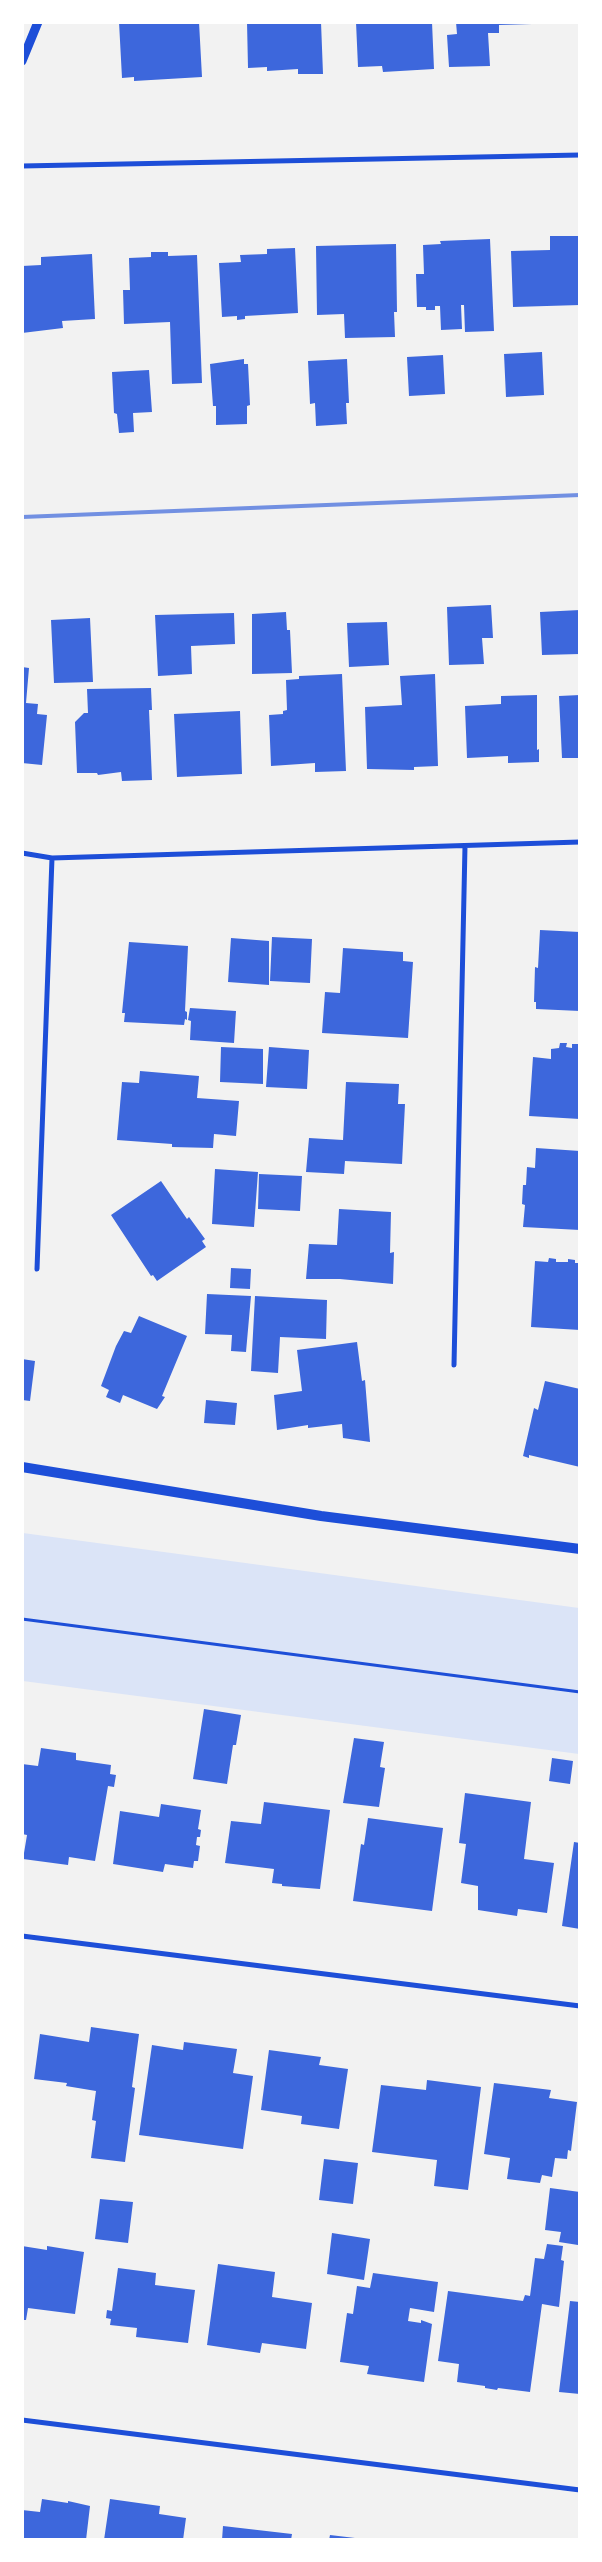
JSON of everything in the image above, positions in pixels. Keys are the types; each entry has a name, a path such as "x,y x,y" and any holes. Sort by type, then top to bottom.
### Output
{"main road":[{"path":"22,1467 321,1516 580,1549"}],"street":[{"path":"22,61 38,22"},
{"path":"22,166 580,155"},
{"path":"22,854 52,858 580,842"},
{"path":"454,1365 465,846"},
{"path":"37,1269 52,858"},
{"path":"22,1936 580,2006"},
{"path":"22,2420 580,2490"}],"path":[{"path":"22,1619 580,1692"}],"shaded area":[{"path":"23,1533 579,1608 579,1754 23,1681"}],"building":[{"path":"119,22 199,22 202,77 134,81 134,77 122,78"},
{"path":"247,22 321,22 323,74 298,74 298,69 267,71 267,67 248,68"},
{"path":"356,22 432,22 434,69 383,72 382,66 358,67"},
{"path":"456,22 532,22 532,24 499,25 499,33 488,33 490,66 449,67 447,35 457,34"},
{"path":"550,236 580,236 580,305 513,307 511,251 550,250"},
{"path":"490,239 494,331 465,332 464,305 461,305 462,329 441,330 440,306 435,306 435,310 417,307 416,274 424,274 423,245 441,244 440,241"},
{"path":"396,244 397,312 394,312 395,337 345,338 344,314 317,315 316,246"},
{"path":"295,248 298,313 245,316 245,319 237,320 237,316 222,317 219,263 241,262 240,255 267,254 267,249"},
{"path":"151,252 168,252 168,256 197,255 202,383 172,384 170,322 124,324 123,290 130,290 129,258 151,257"},
{"path":"92,254 95,319 62,321 63,328 22,333 22,266 41,265 41,257"},
{"path":"542,352 544,395 506,397 504,354"},
{"path":"443,355 445,394 409,396 407,357"},
{"path":"244,359 244,364 248,364 250,405 247,406 247,424 216,425 216,406 213,406 210,364"},
{"path":"347,359 349,403 346,403 347,424 316,426 315,403 310,404 308,361"},
{"path":"149,370 152,412 133,413 134,432 119,433 117,414 114,413 112,372"},
{"path":"491,605 493,638 482,638 484,664 449,665 447,607"},
{"path":"580,610 580,654 542,655 540,612"},
{"path":"286,612 287,630 290,630 292,673 252,674 252,614"},
{"path":"234,613 235,644 191,646 192,674 158,676 155,615"},
{"path":"90,618 93,682 54,683 51,620"},
{"path":"387,622 389,665 349,667 347,623"},
{"path":"22,667 29,668 26,703 38,704 37,714 47,715 42,765 22,763"},
{"path":"342,674 346,771 315,772 315,763 271,766 269,715 283,714 283,711 287,710 286,680 299,679 299,676"},
{"path":"435,674 438,766 414,767 414,770 367,769 365,707 402,705 400,676"},
{"path":"151,688 152,710 149,710 152,780 122,781 121,772 98,775 97,773 77,773 75,722 84,713 88,713 87,689"},
{"path":"537,695 537,750 539,749 539,762 508,763 508,756 467,758 465,706 501,704 501,696"},
{"path":"580,695 580,758 562,758 559,696"},
{"path":"240,711 242,774 177,777 174,714"},
{"path":"540,930 580,932 580,1011 536,1009 536,1002 534,1002 535,967 538,968"},
{"path":"272,937 312,939 310,983 270,981"},
{"path":"231,938 269,941 269,985 228,982"},
{"path":"129,942 188,946 185,1011 187,1012 187,1020 185,1019 184,1025 124,1022 125,1013 122,1013"},
{"path":"343,948 403,952 403,961 413,962 408,1038 322,1033 325,992 340,993"},
{"path":"190,1008 236,1011 234,1043 190,1040 191,1021 188,1020"},
{"path":"560,1043 567,1043 566,1047 572,1048 572,1044 579,1044 580,1119 529,1116 533,1057 551,1059 551,1049 559,1048"},
{"path":"221,1047 263,1049 263,1084 220,1082"},
{"path":"269,1047 309,1050 307,1089 266,1087"},
{"path":"140,1071 199,1076 197,1098 239,1101 236,1136 214,1134 213,1148 172,1147 172,1144 117,1140 122,1082 139,1083"},
{"path":"346,1082 399,1084 398,1104 405,1104 402,1164 345,1161 344,1174 306,1172 309,1138 343,1140"},
{"path":"536,1148 580,1151 580,1230 523,1227 525,1205 522,1204 523,1185 526,1185 527,1167 535,1168"},
{"path":"215,1169 258,1172 254,1227 212,1224"},
{"path":"259,1174 302,1176 300,1211 258,1209"},
{"path":"161,1181 187,1219 189,1217 205,1239 202,1241 206,1247 157,1281 153,1275 151,1276 111,1215"},
{"path":"339,1209 391,1212 390,1253 394,1252 393,1284 340,1279 306,1279 309,1244 337,1245"},
{"path":"549,1258 556,1259 556,1262 568,1262 568,1259 575,1260 575,1263 580,1263 580,1330 531,1327 535,1261 548,1262"},
{"path":"231,1268 251,1269 250,1289 230,1288"},
{"path":"207,1294 251,1296 246,1352 231,1351 232,1335 205,1334"},
{"path":"255,1296 327,1300 326,1339 280,1337 278,1373 251,1371"},
{"path":"139,1316 187,1336 162,1396 165,1397 157,1409 123,1395 120,1403 106,1397 109,1390 101,1386 116,1346 124,1331 131,1333"},
{"path":"357,1342 362,1381 365,1380 370,1442 343,1438 342,1424 308,1428 308,1425 277,1430 274,1395 302,1391 297,1350"},
{"path":"22,1359 35,1361 30,1401 22,1400"},
{"path":"545,1381 580,1389 580,1467 529,1455 529,1458 523,1456 534,1408 538,1410"},
{"path":"206,1400 237,1403 235,1425 204,1423"},
{"path":"204,1709 241,1715 236,1745 233,1745 227,1784 193,1779"},
{"path":"354,1738 384,1742 380,1767 385,1768 379,1807 343,1803"},
{"path":"41,1748 76,1753 76,1760 111,1765 110,1774 116,1775 114,1787 108,1786 95,1861 69,1857 68,1865 23,1859 27,1835 22,1834 22,1764 38,1766"},
{"path":"552,1758 573,1761 570,1784 549,1781"},
{"path":"465,1793 531,1802 524,1859 554,1863 547,1913 518,1909 517,1916 478,1910 478,1886 461,1883 466,1844 459,1843"},
{"path":"264,1802 330,1810 320,1889 282,1886 282,1884 272,1883 274,1869 225,1863 231,1821 261,1824"},
{"path":"161,1804 201,1810 198,1829 201,1830 200,1837 197,1837 196,1845 200,1846 198,1861 194,1861 193,1868 165,1864 163,1872 113,1864 120,1811 159,1817"},
{"path":"368,1818 443,1828 432,1911 353,1901 361,1844 364,1845"},
{"path":"574,1842 580,1843 580,1929 562,1926"},
{"path":"91,2027 139,2034 132,2087 135,2088 125,2162 91,2158 96,2121 92,2120 96,2091 66,2086 67,2083 34,2079 40,2034 89,2042"},
{"path":"184,2042 237,2049 233,2073 253,2076 243,2149 139,2135 152,2045 183,2050"},
{"path":"269,2050 321,2057 319,2065 348,2069 339,2129 301,2124 302,2116 261,2110"},
{"path":"427,2080 481,2087 468,2190 434,2186 437,2160 372,2152 381,2085 426,2090"},
{"path":"494,2083 551,2090 549,2098 577,2102 571,2151 568,2150 567,2159 555,2158 552,2177 542,2175 540,2183 507,2179 510,2158 484,2154"},
{"path":"324,2159 358,2163 353,2204 319,2200"},
{"path":"550,2188 580,2192 578,2245 559,2242 561,2232 545,2230"},
{"path":"100,2199 133,2202 128,2243 95,2239"},
{"path":"332,2233 370,2239 364,2280 327,2274"},
{"path":"547,2244 563,2246 561,2260 564,2261 559,2307 542,2304 530,2392 498,2388 497,2390 485,2388 485,2386 457,2382 459,2364 438,2361 448,2291 523,2301 525,2295 530,2296 535,2258 544,2259"},
{"path":"22,2246 47,2250 47,2246 84,2252 75,2314 28,2308 26,2320 22,2320"},
{"path":"218,2264 275,2272 272,2297 312,2303 306,2349 262,2343 260,2353 207,2345"},
{"path":"118,2268 156,2273 155,2285 195,2290 188,2343 136,2337 137,2328 110,2325 111,2319 106,2318 107,2310 112,2311"},
{"path":"373,2273 438,2282 434,2312 410,2308 408,2321 421,2323 421,2320 432,2324 424,2382 367,2374 369,2366 340,2362 347,2313 353,2314 357,2286 370,2288"},
{"path":"570,2301 580,2302 580,2394 559,2392"},
{"path":"42,2499 68,2503 68,2501 90,2506 86,2540 22,2540 22,2510 40,2512"},
{"path":"110,2499 160,2506 159,2514 186,2518 183,2540 104,2540"},
{"path":"223,2526 292,2534 291,2540 222,2540"},
{"path":"330,2535 355,2538 355,2540 329,2540"}],"railway":[{"path":"22,517 580,495"}]}
